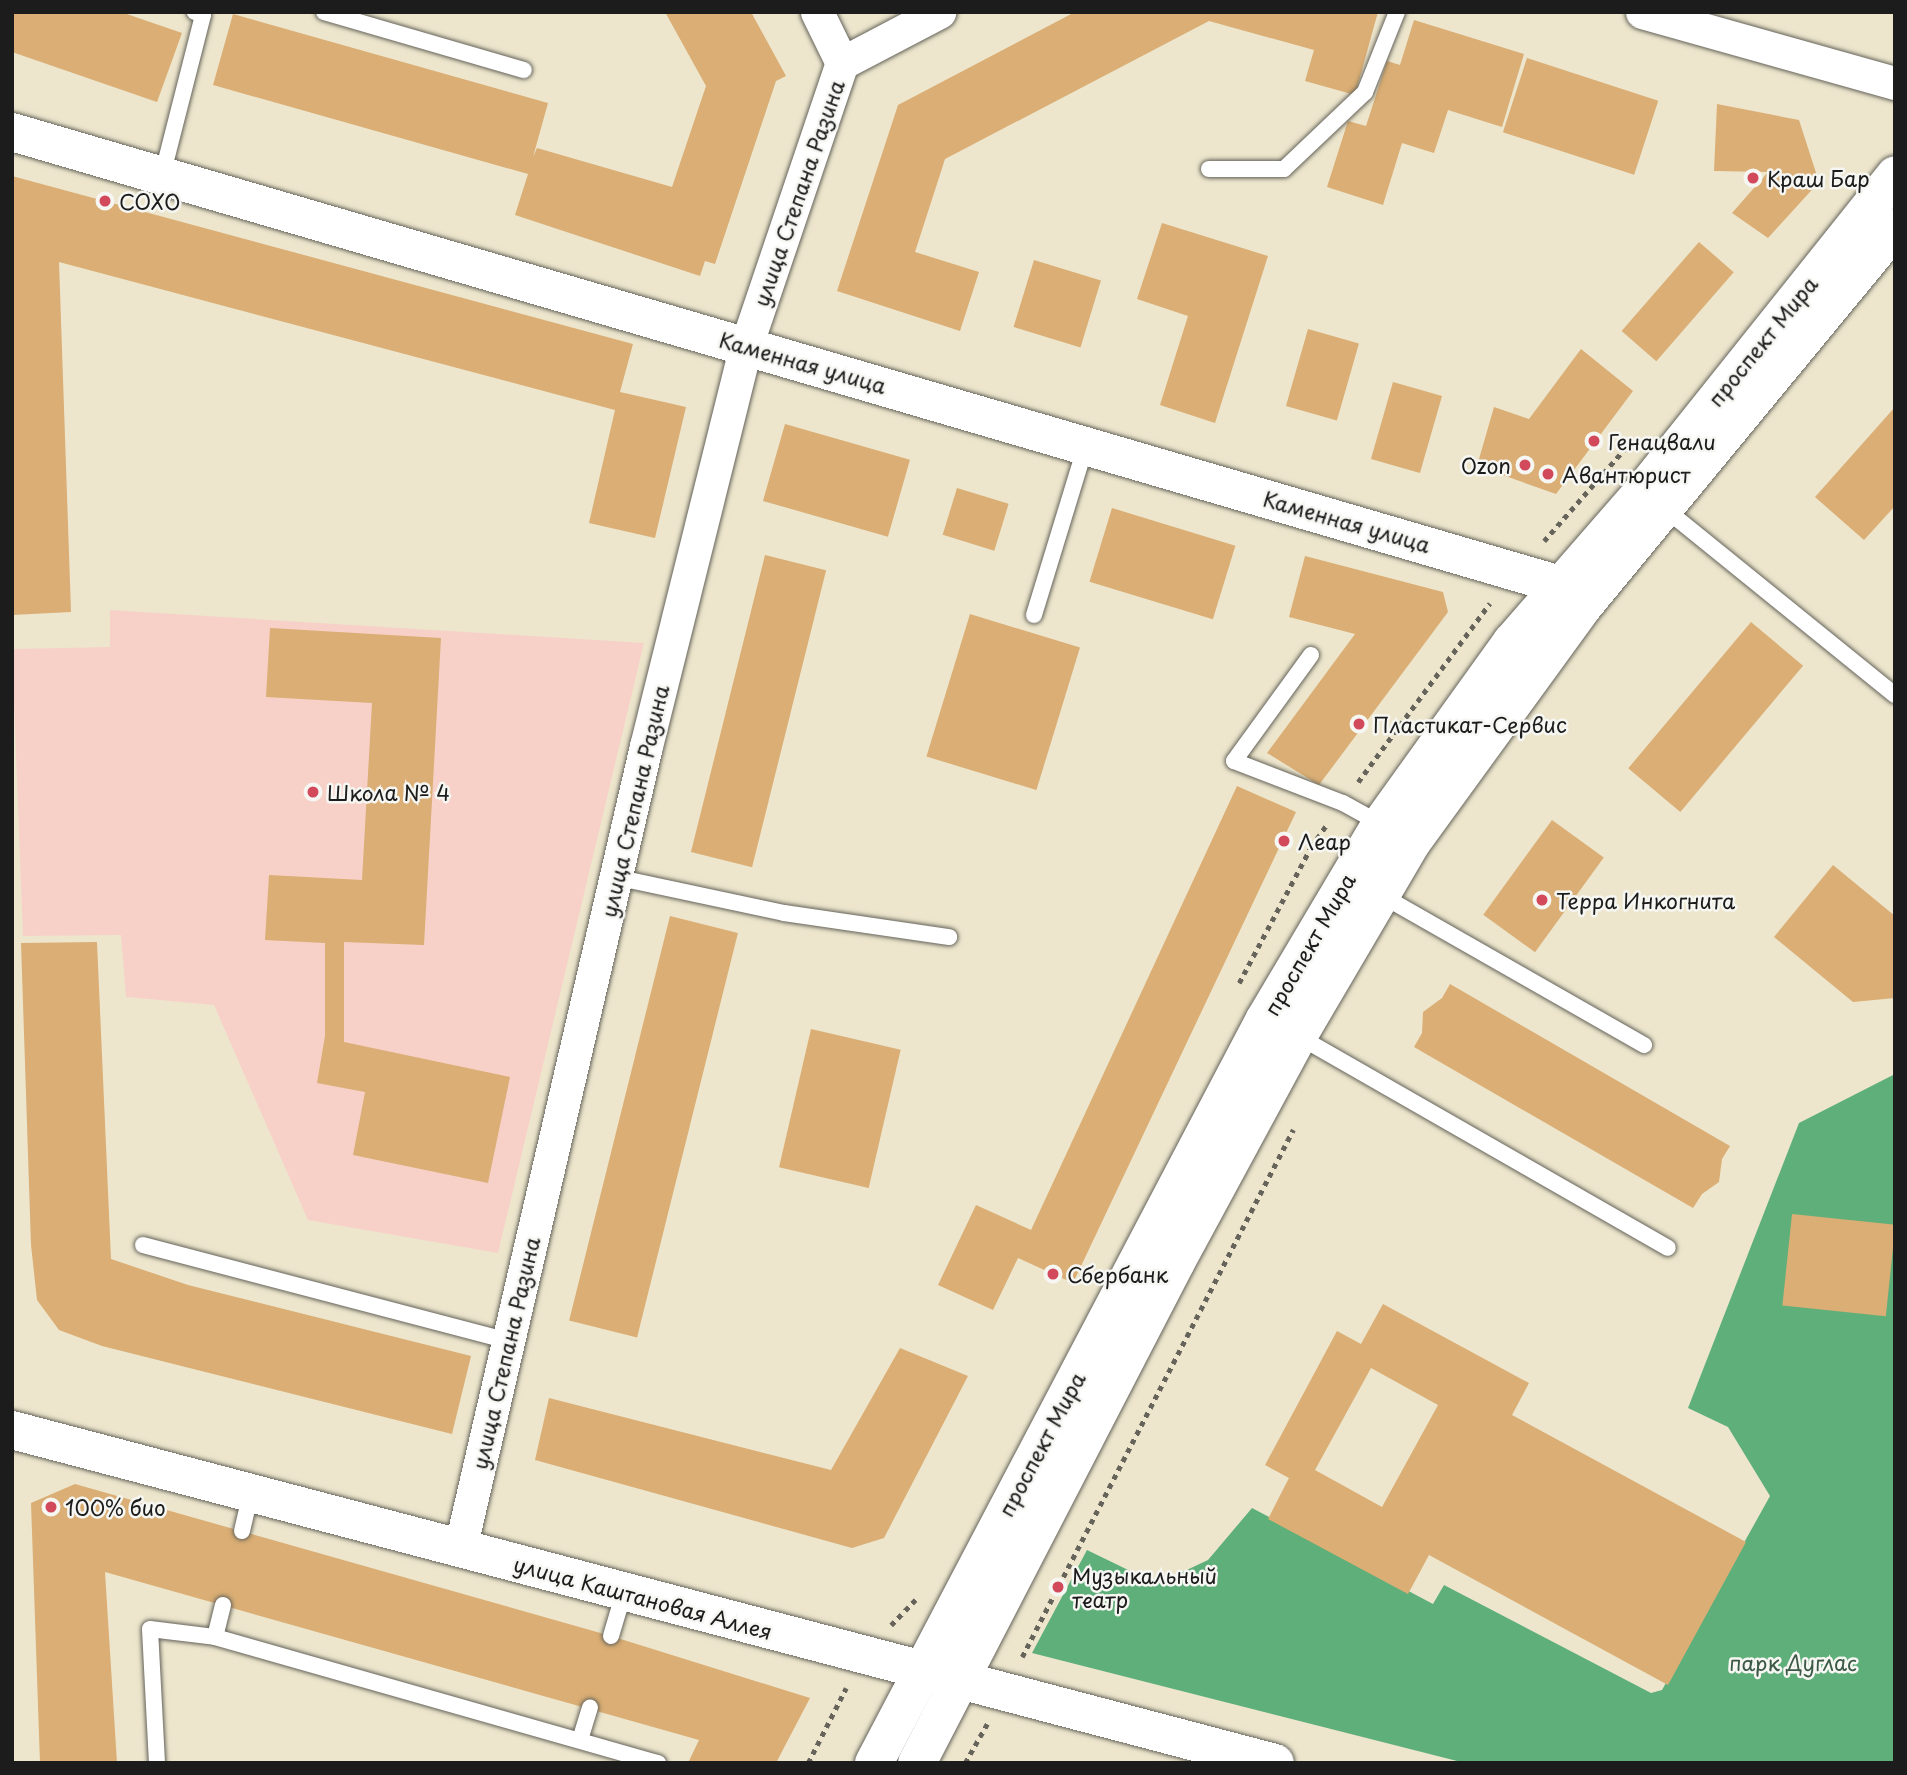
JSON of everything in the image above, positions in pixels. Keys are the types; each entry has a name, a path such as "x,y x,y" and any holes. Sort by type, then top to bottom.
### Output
{"main road":[{"name":"Каменная улица","path":"12,132 1577,590"},
{"name":"проспект Мира","path":"917,1763 1298,1036 1412,842 1640,495 1895,175"},
{"name":"проспект Мира","path":"874,1763 1270,1008 1381,824 1512,642 1577,590 1664,508 1895,228"},
{"name":"улица Каштановая Аллея","path":"12,1430 921,1670 1006,1689 1275,1763"}],"street":[{"path":"817,12 842,63 939,12"},
{"path":"1642,12 1895,83"},
{"name":"улица Степана Разина","path":"460,1549 615,877 746,346 842,63"}],"lane":[{"path":"324,12 524,70"},
{"path":"1209,169 1284,169 1366,92 1397,12"},
{"path":"162,176 201,13"},
{"path":"1034,615 1086,445"},
{"path":"1664,508 1895,695"},
{"path":"1311,655 1234,761 1343,803 1381,824"},
{"path":"615,877 784,913 949,937"},
{"path":"1381,895 1644,1045"},
{"path":"1298,1036 1668,1248"},
{"path":"143,1245 508,1341"},
{"path":"242,1531 251,1493"},
{"path":"611,1636 624,1592"},
{"path":"215,1637 223,1605"},
{"path":"157,1763 150,1629 215,1637 658,1763"},
{"path":"580,1740 590,1708"}],"path":[{"path":"965,1763 1006,1689 1300,1117"}],"shaded area":[{"name":"Школа № 4","path":"110,610 644,643 498,1253 308,1220 214,1005 126,997 121,935 23,936 12,649 110,647"}],"green space":[{"name":"парк Дуглас","path":"1895,1074 1895,1763 1465,1763 1032,1653 1087,1550 1157,1584 1208,1560 1252,1508 1433,1604 1444,1585 1651,1693 1662,1690 1770,1496 1728,1427 1688,1408 1799,1123"}],"building":[{"path":"12,12 121,12 182,33 157,102 12,52"},
{"path":"665,12 751,12 786,76 776,81 715,264 705,261 700,276 515,215 528,174 213,85 233,14 548,103 533,157 537,148 672,187 706,86"},
{"path":"1075,12 1378,12 1355,95 1305,81 1314,50 1209,21 945,159 915,252 979,272 960,331 837,291 898,105"},
{"path":"1414,20 1524,54 1502,127 1448,110 1434,153 1402,143 1383,205 1327,187 1348,121 1366,126 1387,61 1400,65"},
{"path":"1527,58 1658,101 1634,175 1503,132"},
{"path":"1717,104 1799,120 1819,182 1768,238 1732,213 1768,172 1714,171"},
{"path":"12,176 633,344 620,392 686,407 655,538 589,523 615,410 59,262 71,612 12,615"},
{"path":"1162,223 1268,256 1215,423 1160,405 1188,316 1137,299"},
{"path":"1699,242 1734,272 1656,361 1622,331"},
{"path":"1034,260 1101,280 1080,347 1014,327"},
{"path":"1308,329 1359,344 1337,421 1286,406"},
{"path":"1581,349 1633,391 1556,494 1477,466 1494,407 1529,419"},
{"path":"1393,382 1442,396 1420,473 1371,459"},
{"path":"1895,407 1895,506 1864,540 1815,497"},
{"path":"785,424 910,460 888,537 763,501"},
{"path":"957,488 1009,504 994,551 943,535"},
{"path":"1112,508 1235,546 1213,619 1089,582"},
{"path":"765,555 826,570 752,867 691,852"},
{"path":"1305,556 1443,592 1448,612 1319,785 1267,753 1355,634 1289,617"},
{"path":"970,614 1080,648 1036,790 926,756"},
{"path":"1751,622 1803,666 1680,812 1628,768"},
{"path":"270,628 441,638 424,945 344,942 344,1042 510,1077 488,1183 353,1155 365,1092 317,1083 325,1036 325,943 265,940 269,875 362,880 372,703 266,697"},
{"path":"1237,786 1296,812 1073,1283 1018,1258 993,1310 938,1285 976,1205 1031,1230"},
{"path":"1552,820 1604,858 1535,952 1483,915"},
{"path":"1833,865 1895,916 1895,998 1853,1002 1774,937"},
{"path":"670,916 738,933 637,1338 569,1321"},
{"path":"97,942 111,1259 188,1285 471,1356 452,1434 102,1346 59,1330 37,1300 31,1245 21,943"},
{"path":"1450,984 1730,1146 1722,1159 1719,1182 1702,1194 1693,1208 1414,1047 1422,1033 1423,1012 1442,998"},
{"path":"811,1029 901,1050 869,1188 779,1167"},
{"path":"1792,1214 1895,1225 1886,1316 1782,1305"},
{"path":"1383,1304 1529,1383 1512,1415 1746,1542 1668,1685 1429,1555 1408,1594 1268,1519 1289,1478 1265,1465 1337,1331 1361,1344","holes":["1371,1368 1438,1405 1382,1507 1315,1470"]},
{"path":"900,1348 968,1376 884,1538 852,1548 535,1460 549,1398 831,1470"},
{"path":"75,1484 611,1636 810,1698 776,1763 688,1763 699,1740 105,1572 117,1763 40,1763 31,1503"}],"place":[{"name":"Краш Бар","path":"1753,178"},
{"name":"СОХО","path":"105,201"},
{"name":"Генацвали","path":"1594,441"},
{"name":"Ozon","path":"1525,465"},
{"name":"Авантюрист","path":"1548,474"},
{"name":"Пластикат-Сервис","path":"1359,724"},
{"name":"Школа № 4","path":"313,792"},
{"name":"Леар","path":"1284,841"},
{"name":"Терра Инкогнита","path":"1542,900"},
{"name":"Сбербанк","path":"1053,1274"},
{"name":"100% био","path":"51,1507"},
{"name":"Музыкальный театр","path":"1058,1587"}]}
